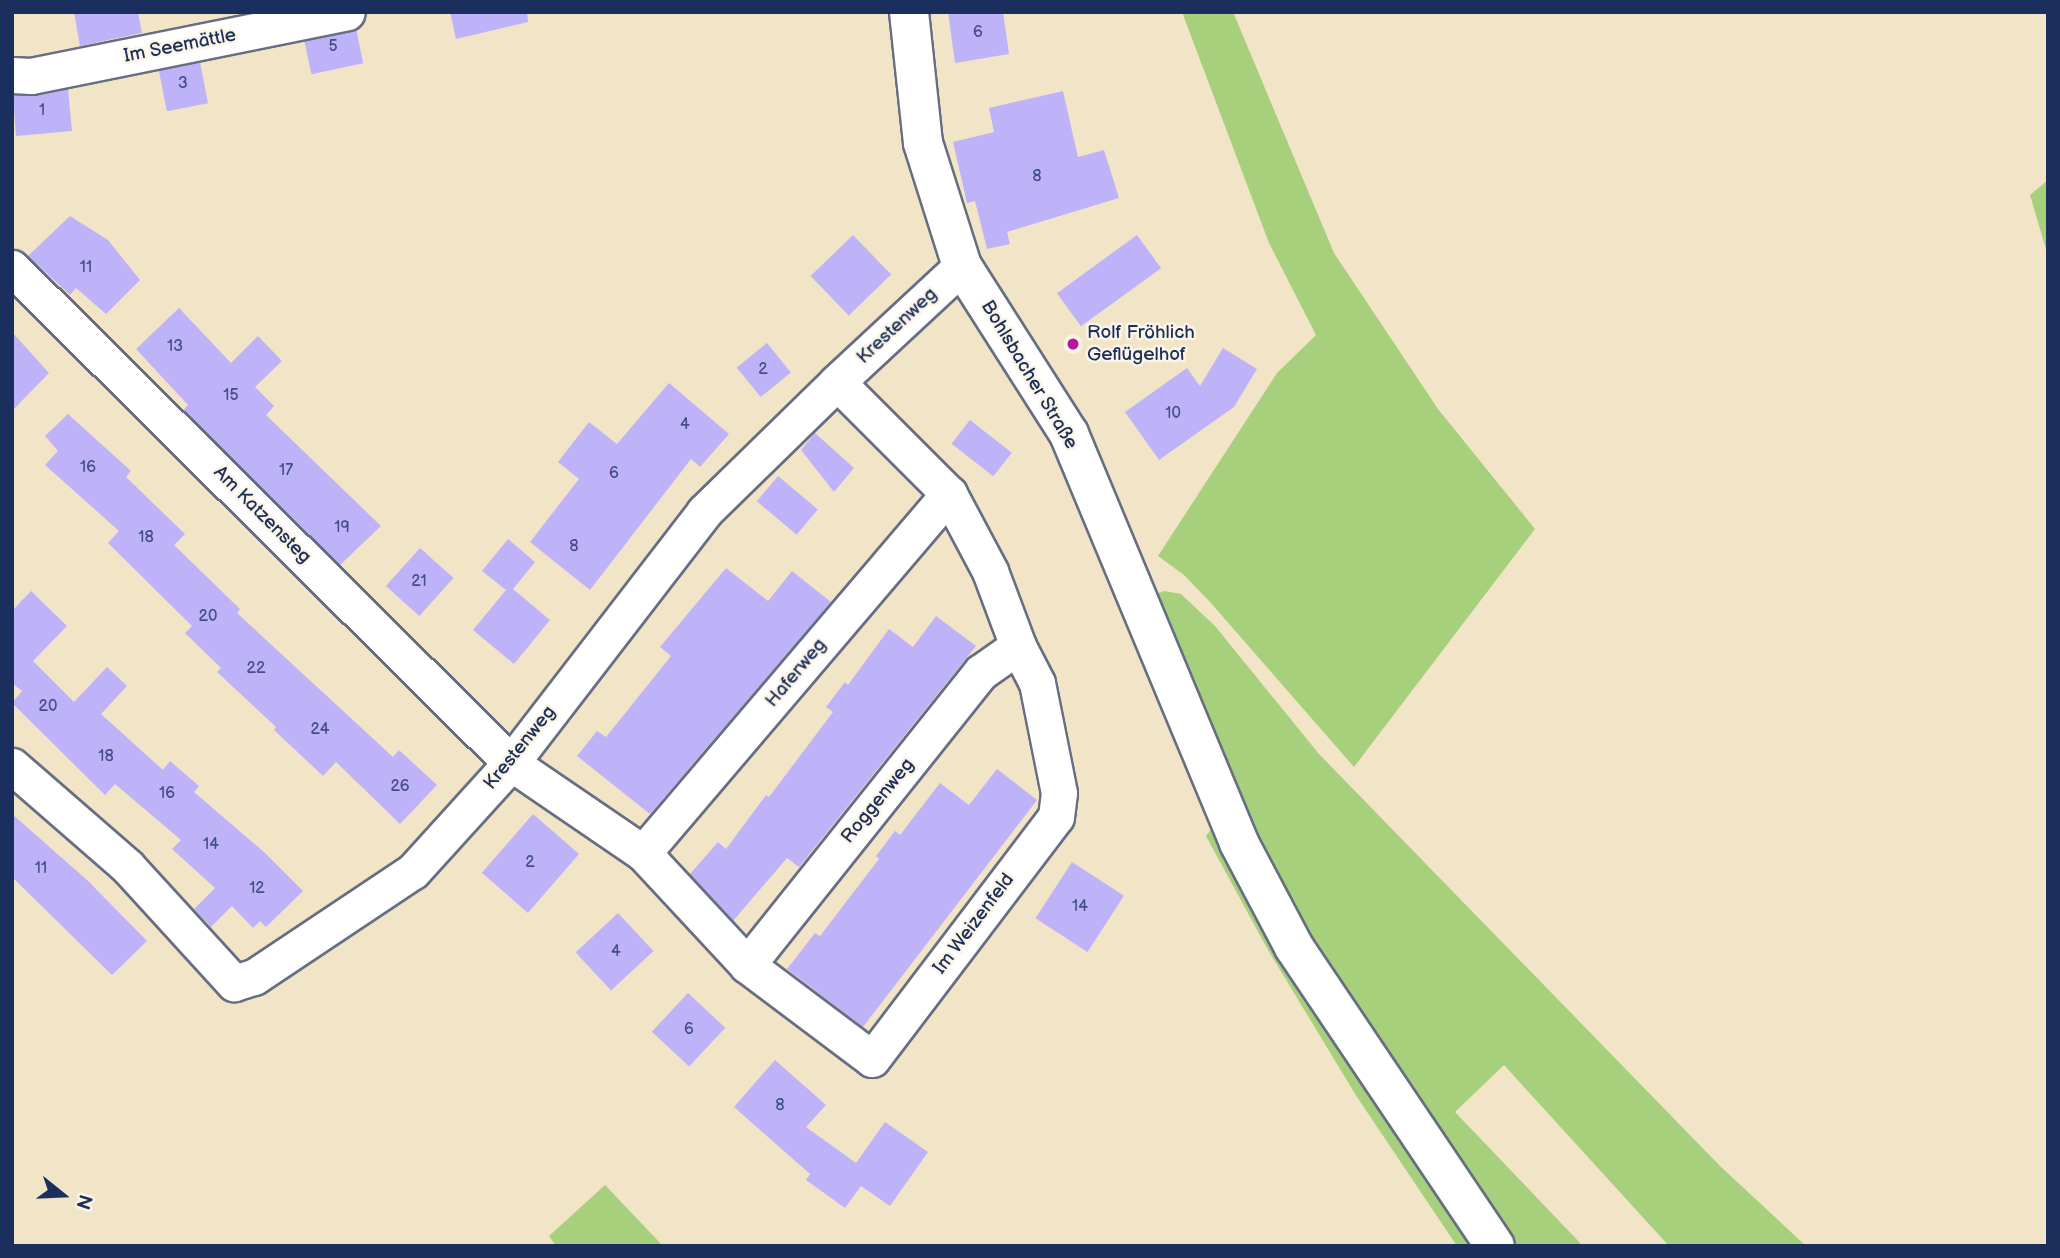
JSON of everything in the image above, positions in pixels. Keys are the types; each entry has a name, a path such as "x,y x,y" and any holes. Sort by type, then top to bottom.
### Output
{"street":[{"name":"Im Seemättle","path":"12,75 31,76 346,12"},
{"name":"Bohlsbacher Straße","path":"909,12 923,143 962,266 1069,433 1239,844 1294,947 1495,1246"},
{"name":"Krestenweg","path":"19,787 127,866 234,983 254,977 413,871 511,763 704,512 836,382 962,266"},
{"name":"Am Katzensteg","path":"12,268 511,763"},
{"name":"Im Weizenfeld","path":"511,763 643,853 747,965 872,1059 1056,817 1059,793 1053,752 1037,683 1018,646 990,571 949,494 836,382"},
{"name":"Haferweg","path":"643,853 949,494"},
{"name":"Roggenweg","path":"747,965 981,671 1018,646"}],"green space":[{"path":"1182,12 1233,12 1334,253 1438,409 1535,529 1354,767 1210,602 1184,575 1158,556 1277,373 1316,335 1269,243"},
{"path":"2048,180 2048,256 2030,195"},
{"path":"1164,591 1181,594 1215,626 1319,754 1720,1166 1806,1246 1669,1246 1504,1065 1455,1112 1583,1246 1510,1246 1301,930 1234,797 1156,594"},
{"path":"1216,823 1478,1246 1457,1246 1357,1097 1268,950 1206,836"},
{"path":"605,1185 663,1246 556,1246 549,1236"}],"building":[{"path":"74,12 138,12 142,33 80,46"},
{"path":"450,12 527,12 528,22 456,39"},
{"path":"948,12 1003,12 1009,54 955,63"},
{"path":"356,29 363,63 311,74 304,40"},
{"path":"200,62 208,103 167,111 159,70"},
{"path":"68,89 72,131 16,136 13,95 35,96"},
{"path":"1063,91 1078,157 1104,150 1119,198 1007,232 1010,244 987,249 975,201 967,203 953,142 994,132 989,108"},
{"path":"70,216 108,240 140,280 106,314 76,288 70,295 28,256"},
{"path":"853,235 891,275 849,316 811,276"},
{"path":"1137,235 1161,268 1081,326 1057,293"},
{"path":"179,308 231,363 258,336 282,361 255,387 274,406 266,415 381,526 340,565 183,410 188,405 136,349"},
{"path":"12,332 49,373 12,411"},
{"path":"767,343 791,373 761,397 737,368"},
{"path":"1223,348 1257,369 1234,407 1159,460 1125,412 1187,368 1200,386"},
{"path":"669,383 729,434 700,467 691,459 590,590 530,542 579,479 558,462 589,422 617,444"},
{"path":"68,414 131,471 126,477 185,534 174,545 240,609 237,613 393,757 399,750 437,785 400,824 336,762 323,776 274,730 276,727 217,672 221,668 185,633 192,626 108,543 119,531 45,465 58,451 45,436"},
{"path":"970,420 1012,453 993,476 952,444"},
{"path":"815,433 854,468 834,492 801,450"},
{"path":"778,476 818,509 797,535 757,501"},
{"path":"508,539 535,562 513,589 550,620 514,664 473,630 506,590 482,571"},
{"path":"420,548 453,578 419,616 386,586"},
{"path":"726,568 768,601 792,571 831,602 650,814 577,756 597,731 606,737 671,656 660,647"},
{"path":"31,591 67,626 33,661 74,702 107,667 127,686 101,714 163,770 170,761 199,786 194,792 264,852 303,891 266,927 260,921 253,928 232,906 211,927 194,909 215,888 172,849 181,840 115,784 105,795 12,703 22,691 12,683 12,611"},
{"path":"936,616 976,646 799,867 787,858 733,921 690,874 718,842 726,849 766,795 769,797 833,712 826,707 845,682 848,685 889,629 913,647"},
{"path":"997,769 1037,800 863,1027 787,969 815,933 820,936 879,859 876,856 895,831 900,835 940,783 969,805"},
{"path":"12,814 87,880 147,941 112,975 12,877"},
{"path":"533,814 579,854 528,913 482,873"},
{"path":"1072,862 1124,896 1088,952 1036,918"},
{"path":"618,913 653,951 611,991 576,953"},
{"path":"688,993 725,1028 689,1067 652,1032"},
{"path":"775,1060 826,1105 806,1127 856,1163 885,1122 928,1152 890,1206 861,1186 845,1208 806,1180 810,1174 734,1107"}],"place":[{"name":"Rolf Fröhlich Geflügelhof","path":"1073,344"}]}
